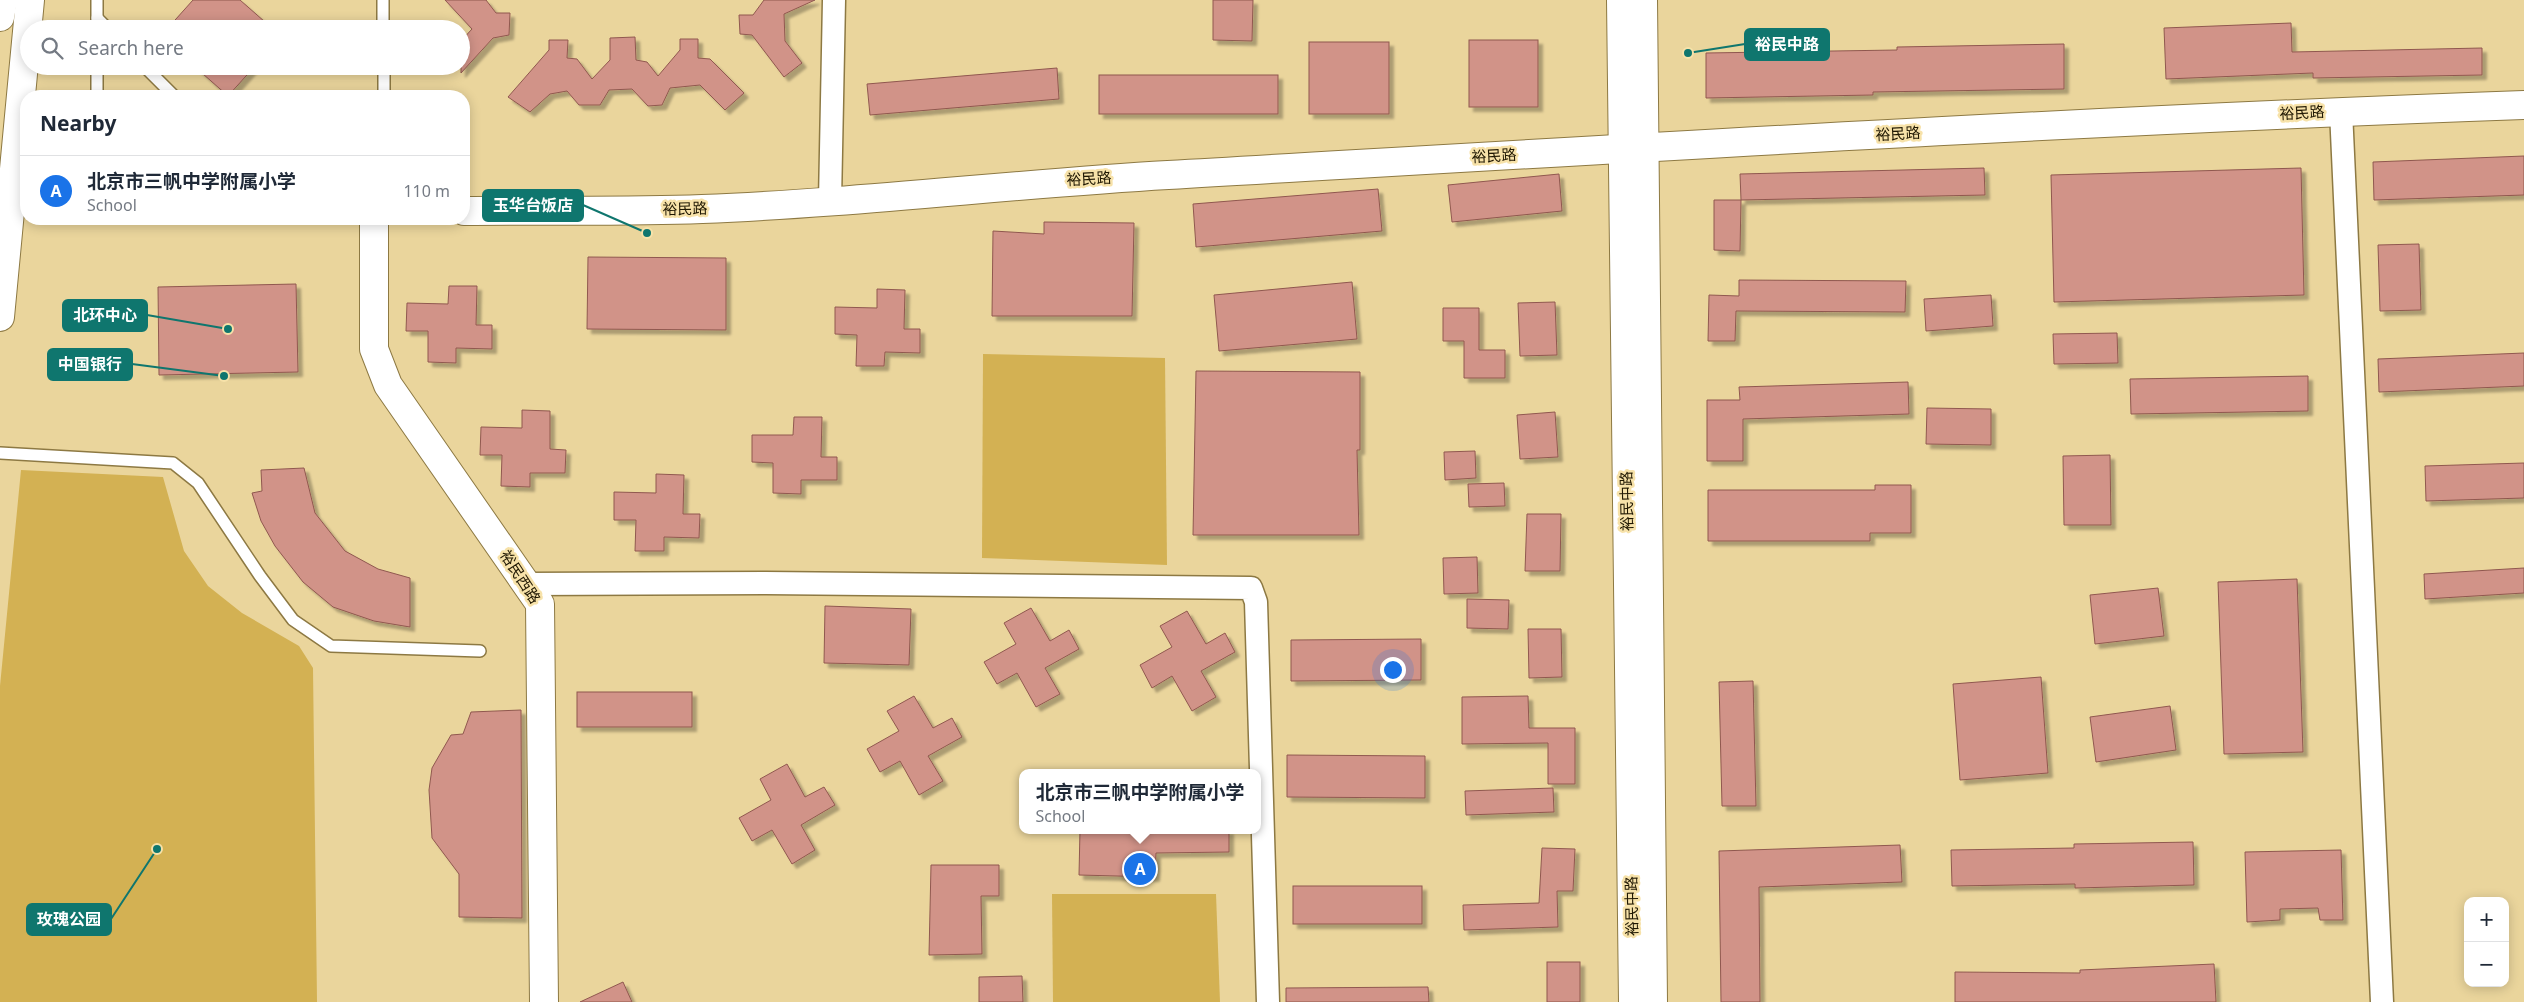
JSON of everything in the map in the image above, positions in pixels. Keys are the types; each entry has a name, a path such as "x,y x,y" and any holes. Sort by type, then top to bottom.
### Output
{"main road":[{"path":"0,17 3,0"},
{"path":"29,20 30,0"},
{"name":"裕民中路","path":"1621,0 1634,148 1653,1002"},
{"name":"裕民中路","path":"1633,1002 1634,148 1643,0"},
{"path":"25,90 26,75"},
{"name":"裕民路","path":"470,211 701,209 830,201 1042,182 1634,148 2341,111 2524,105"},
{"path":"0,317 18,215 20,179"},
{"name":"裕民西路","path":"374,225 374,349 388,385 540,604 544,1002"}],"street":[{"path":"830,201 834,0"},
{"path":"2341,111 2382,1002"},
{"path":"526,584 766,583 1251,588 1256,602 1268,1002"}],"lane":[{"path":"97,0 97,20"},
{"path":"383,0 384,20"},
{"path":"97,75 97,90"},
{"path":"153,75 168,90"},
{"path":"384,75 384,90"},
{"path":"0,453 173,463 198,483 260,576 293,620 330,646 480,651"}],"shaded area":[{"path":"983,354 1165,358 1167,565 982,558"},
{"path":"21,470 163,477 184,551 208,586 242,613 299,646 313,668 317,1002 0,1002 0,686"},
{"path":"1052,894 1216,894 1220,1002 1053,1002"}],"building":[{"path":"193,0 240,0 263,20 175,20"},
{"path":"445,0 486,0 496,13 510,13 509,35 493,38 470,63 470,31 472,29 470,20 464,20"},
{"path":"764,0 815,0 784,14 785,41 802,63 784,77 752,35 740,34 739,15 753,15"},
{"path":"1213,0 1253,0 1252,41 1213,40"},
{"path":"2291,23 2292,52 2482,48 2482,75 2313,78 2313,73 2166,79 2164,28"},
{"path":"635,37 636,60 647,62 658,76 680,50 680,39 698,39 698,58 710,59 744,93 725,110 700,85 670,88 662,105 648,106 632,89 609,90 600,105 579,105 567,91 550,94 530,112 508,97 549,50 549,40 568,40 567,58 577,59 592,79 610,60 610,38"},
{"path":"1469,40 1538,40 1538,107 1469,107"},
{"path":"1309,42 1389,42 1389,114 1309,114"},
{"path":"2064,44 2064,89 1873,92 1873,95 1706,98 1706,53 1897,50 1897,47"},
{"path":"1057,68 1059,99 870,115 867,84"},
{"path":"204,75 247,75 233,90 221,90"},
{"path":"1099,75 1278,75 1278,114 1099,114"},
{"path":"2524,156 2524,195 2374,200 2373,162"},
{"path":"1984,168 1985,195 1741,200 1740,174"},
{"path":"2301,168 2304,295 2054,302 2051,175"},
{"path":"1559,174 1562,211 1452,222 1448,185"},
{"path":"1378,189 1382,231 1196,247 1193,204"},
{"path":"1714,200 1741,200 1740,251 1714,250"},
{"path":"1044,222 1134,223 1132,316 992,316 993,231 1044,234"},
{"path":"2419,244 2421,310 2380,311 2378,245"},
{"path":"588,257 726,258 726,330 587,329"},
{"path":"1739,280 1906,281 1905,312 1736,311 1735,341 1708,341 1709,295 1739,296"},
{"path":"1352,282 1357,339 1219,351 1214,295"},
{"path":"296,284 298,372 159,375 158,287"},
{"path":"449,286 477,286 476,325 492,325 492,349 456,348 456,363 428,362 428,331 406,331 407,303 448,304"},
{"path":"877,289 905,290 904,329 920,329 920,353 885,352 884,366 856,366 857,335 835,334 835,307 877,308"},
{"path":"1991,295 1993,326 1926,331 1924,299"},
{"path":"1555,302 1557,355 1520,356 1518,303"},
{"path":"1443,308 1479,308 1479,350 1505,350 1505,378 1464,378 1464,341 1443,341"},
{"path":"2117,333 2118,363 2054,364 2053,334"},
{"path":"2524,353 2524,386 2379,392 2378,359"},
{"path":"1196,371 1360,372 1360,450 1357,450 1359,535 1193,535"},
{"path":"2308,376 2308,411 2131,414 2130,379"},
{"path":"1908,382 1909,414 1743,419 1743,461 1707,461 1707,400 1740,400 1739,387"},
{"path":"1927,408 1991,409 1991,445 1926,444"},
{"path":"522,410 550,411 550,449 566,450 565,473 530,473 530,487 501,486 502,455 480,455 481,427 522,428"},
{"path":"1555,412 1558,457 1520,459 1517,415"},
{"path":"794,417 822,417 821,457 837,457 837,480 801,480 801,494 773,493 773,463 752,462 752,435 793,435"},
{"path":"1475,451 1476,478 1445,480 1444,452"},
{"path":"2110,455 2111,525 2064,525 2063,456"},
{"path":"2524,463 2524,498 2426,501 2425,466"},
{"path":"304,468 315,513 345,551 378,569 410,578 410,627 374,621 333,607 303,582 275,546 261,521 252,493 262,491 261,470"},
{"path":"656,474 684,475 683,514 700,514 699,538 664,537 664,551 635,551 636,520 614,520 614,492 656,493"},
{"path":"1504,483 1505,506 1469,507 1468,484"},
{"path":"1875,485 1911,485 1911,533 1870,533 1870,541 1708,541 1708,490 1875,490"},
{"path":"1527,514 1561,514 1560,571 1525,571"},
{"path":"1477,557 1478,593 1444,594 1443,558"},
{"path":"2524,568 2524,593 2425,599 2424,574"},
{"path":"2297,579 2303,752 2224,754 2218,582"},
{"path":"2158,588 2164,636 2095,644 2090,595"},
{"path":"1467,599 1509,600 1508,629 1467,628"},
{"path":"825,606 911,609 909,665 824,663"},
{"path":"1031,608 1050,641 1069,630 1079,649 1045,668 1060,694 1036,707 1017,673 997,684 984,662 1016,644 1004,623"},
{"path":"1187,611 1206,644 1225,633 1235,652 1201,671 1216,697 1192,711 1172,676 1152,688 1140,665 1172,647 1160,626"},
{"path":"1528,629 1561,629 1562,677 1529,678"},
{"path":"1421,639 1421,680 1291,681 1291,640"},
{"path":"2041,677 2048,773 1960,780 1953,684"},
{"path":"1753,681 1756,806 1722,806 1719,682"},
{"path":"577,692 692,692 692,727 577,727"},
{"path":"914,696 933,728 952,718 962,737 928,756 943,781 919,795 900,761 880,772 867,749 899,731 887,711"},
{"path":"1528,696 1529,728 1575,728 1575,784 1548,784 1548,743 1462,744 1462,697"},
{"path":"2170,706 2176,750 2096,762 2090,717"},
{"path":"521,710 522,918 459,917 459,874 432,838 429,790 432,768 451,735 463,734 471,712"},
{"path":"1287,755 1425,756 1425,798 1287,797"},
{"path":"787,764 805,797 824,787 835,805 801,825 815,850 792,864 772,830 752,841 739,818 771,800 760,779"},
{"path":"1553,788 1554,812 1466,815 1465,791"},
{"path":"1080,834 1229,834 1229,852 1156,853 1155,877 1079,875"},
{"path":"2193,842 2194,885 2075,888 2075,884 1952,886 1951,850 2074,848 2074,844"},
{"path":"1900,845 1902,882 1759,887 1760,1002 1721,1002 1719,851"},
{"path":"1542,848 1575,849 1573,891 1557,891 1558,927 1464,930 1463,905 1539,903"},
{"path":"2341,850 2343,920 2320,920 2318,908 2280,909 2280,920 2247,922 2245,852"},
{"path":"931,865 999,865 999,896 981,896 982,954 929,955"},
{"path":"1293,886 1422,886 1422,924 1293,924"},
{"path":"1547,962 1580,962 1580,1002 1547,1002"},
{"path":"2214,964 2216,1002 1955,1002 1955,972 2080,973 2080,970"},
{"path":"1022,976 1023,1002 979,1002 979,977"},
{"path":"623,982 632,1002 580,1002"},
{"path":"1428,987 1429,1002 1286,1002 1286,988"}],"place":[{"name":"裕民中路","path":"1688,53"},
{"name":"玉华台饭店","path":"647,233"},
{"name":"北环中心","path":"228,329"},
{"name":"中国银行","path":"224,376"},
{"name":"玫瑰公园","path":"157,849"},
{"name":"北京市三帆中学附属小学","path":"1140,869"}]}
